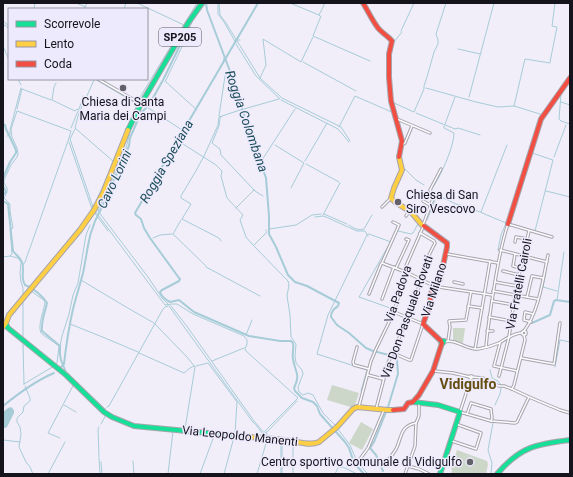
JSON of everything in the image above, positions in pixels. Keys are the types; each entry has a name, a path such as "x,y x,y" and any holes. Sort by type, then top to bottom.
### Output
{"street":[{"name":"SP205","path":"5,324 9,315 77,234 94,210 103,193 140,104 188,23 202,3"},
{"path":"363,3 379,29 389,36 392,41 389,54 391,101 402,145 399,158 402,169 391,198 382,206"},
{"path":"486,347 491,301 503,236 540,122 570,78"},
{"path":"100,80 140,104"},
{"path":"396,118 430,133"},
{"path":"402,145 405,143 412,125"},
{"name":"Via Padova","path":"359,406 374,353 394,312 405,272 434,196 430,190 441,169"},
{"path":"391,198 395,203 410,210 418,222 447,243 446,254 498,263"},
{"path":"423,200 430,205"},
{"path":"406,216 410,210"},
{"path":"369,294 381,264 394,240 399,225 393,222"},
{"path":"508,224 552,237"},
{"name":"Via Fratelli Cairoli","path":"500,376 512,321 520,268 529,231"},
{"name":"Via Don Pasquale Rovati","path":"376,408 388,363 414,303 426,261 435,242 420,233"},
{"path":"515,242 516,237 527,240"},
{"path":"382,299 409,240 406,239"},
{"path":"500,250 547,262"},
{"name":"Via Milano","path":"444,342 423,324 429,310 432,290 436,284 446,254"},
{"path":"515,254 513,266 520,268"},
{"path":"444,342 454,342 475,349 500,343 515,334 522,333 522,331 524,331 531,322 548,256"},
{"path":"475,349 490,261"},
{"path":"382,263 444,288"},
{"path":"503,271 519,275"},
{"path":"527,297 533,272"},
{"path":"532,276 543,278"},
{"path":"454,282 464,284"},
{"path":"495,282 517,286"},
{"path":"436,284 441,286"},
{"path":"436,284 444,288 492,295"},
{"path":"493,291 538,299"},
{"path":"413,402 419,395 433,371 450,328 449,320 466,320 471,292"},
{"path":"491,301 514,305"},
{"path":"468,306 482,308"},
{"path":"392,354 411,360 423,324 394,312"},
{"path":"531,322 524,320 525,312 533,314"},
{"path":"489,317 512,321"},
{"path":"520,358 554,364 560,323"},
{"name":"Via Leopoldo Manenti","path":"5,324 66,375 104,412 134,426 317,444 337,427 353,409 359,406"},
{"path":"487,331 493,331"},
{"path":"512,389 525,340 524,335 526,333 524,331"},
{"path":"500,343 494,366 517,371"},
{"path":"357,347 353,362 354,365 369,369"},
{"path":"433,371 483,378 499,386 512,389 570,413"},
{"path":"368,375 384,379"},
{"path":"440,474 471,377"},
{"path":"405,474 415,446 419,395"},
{"path":"359,406 386,410 404,409 408,403 413,402 438,406 491,421 516,423 529,397"},
{"path":"467,414 471,403 491,409 491,421"},
{"path":"360,459 368,448 386,410"},
{"path":"388,460 397,447 402,432 409,425 416,423"},
{"path":"450,441 476,449 481,433 456,424"},
{"path":"497,474 511,459 526,449 545,443 570,440"},
{"path":"428,460 442,465"},
{"path":"408,466 429,474"}],"shaded area":[{"path":"453,328 465,328 463,343 453,340"},
{"path":"332,385 359,393 354,408 327,400"},
{"path":"361,422 373,429 362,450 349,443"},
{"name":"Centro sportivo comunale di Vidigulfo","path":"457,450 487,461 488,464 486,474 451,474 451,469"}],"water":[{"path":"11,407 14,410 14,413 7,427 3,428 3,412"}],"waterway":[{"path":"34,8 35,3"},
{"path":"76,3 86,7"},
{"path":"84,8 87,3"},
{"path":"124,8 126,3"},
{"path":"137,3 148,8"},
{"path":"140,101 139,99 197,3"},
{"name":"Cavo Lorini","path":"60,368 64,364 74,304 83,273 93,226 129,146 130,138 141,113 149,105 192,21 205,3"},
{"name":"Roggia Colombana","path":"206,3 207,10 231,74 266,178 269,234 288,275 295,282 307,286 339,303 332,312 331,317 337,325 366,348 393,356 397,360 398,374 388,407 374,442 370,448 376,455 383,471"},
{"path":"218,3 218,14 236,43"},
{"path":"219,3 220,15 260,78 282,98 341,127 350,141"},
{"name":"Roggia Speziana","path":"258,3 135,213 141,219 150,238 180,279 160,292 163,297 170,302 179,300 194,312 249,336 280,341 291,341 293,343 293,359 297,376 294,388 295,391 302,398 313,402 317,406 320,414 345,442 349,448 354,463 364,474"},
{"path":"290,3 319,15"},
{"path":"320,16 319,15 325,3"},
{"path":"401,31 414,3"},
{"path":"394,103 414,112 424,89 434,52 438,44 436,34 446,3"},
{"path":"469,97 494,3"},
{"path":"550,62 557,27 552,26 555,3"},
{"path":"148,8 184,25"},
{"path":"321,16 313,36 370,61"},
{"path":"3,21 8,25"},
{"path":"3,26 5,25 8,28"},
{"name":"Cavo Lorini","path":"165,82 191,28 188,27"},
{"path":"393,45 402,32"},
{"path":"260,78 266,65 263,39 301,62 313,37"},
{"path":"236,44 256,76 280,99"},
{"path":"3,46 8,58"},
{"path":"458,49 480,54"},
{"name":"Roggia Colombana","path":"223,63 224,58"},
{"path":"514,106 525,59 550,63"},
{"path":"303,62 356,91"},
{"path":"219,116 225,76"},
{"path":"18,80 21,85"},
{"path":"86,98 94,80"},
{"path":"97,80 137,104 114,160"},
{"path":"102,80 119,90 122,84 127,87 123,93 125,94"},
{"path":"166,82 197,110"},
{"path":"56,83 52,100 75,111 77,109 79,110"},
{"path":"7,136 10,135 21,88"},
{"path":"426,88 498,107 514,106 540,114 542,116 541,117"},
{"path":"22,89 51,100"},
{"path":"17,109 22,89"},
{"path":"561,94 559,119 570,124"},
{"path":"79,109 83,96"},
{"path":"339,127 355,96 394,113"},
{"path":"445,124 455,97"},
{"path":"392,98 396,112"},
{"path":"85,99 75,128 114,162"},
{"path":"244,109 279,99"},
{"path":"281,100 338,129 349,142"},
{"path":"561,102 570,105"},
{"path":"147,107 182,130"},
{"path":"221,241 219,238 182,219 191,204 181,198 181,196 204,156 218,125 219,117 243,109"},
{"path":"262,160 295,109"},
{"path":"10,256 12,254 10,229 13,228 10,204 4,198 7,192 4,180 18,154 11,129 17,111 71,131 23,265"},
{"path":"71,128 78,111"},
{"path":"416,113 455,129 458,128 480,135"},
{"path":"222,116 212,143 220,149 221,155 255,191 263,196"},
{"path":"305,161 327,123"},
{"path":"3,124 5,125 16,150 16,153 3,178"},
{"path":"554,157 566,125"},
{"path":"444,126 444,128 454,133 452,146 446,162 431,190 439,196 456,204 468,207 506,223 501,235 498,250"},
{"path":"131,128 126,148 98,211 162,298 169,305"},
{"path":"75,129 70,139 93,207"},
{"path":"184,131 185,132 180,142 216,165 222,171 221,176 227,198 243,215 240,220 246,237 252,244"},
{"path":"69,142 92,209"},
{"path":"275,145 304,163 291,188"},
{"path":"481,212 507,145"},
{"path":"532,153 553,160 535,231"},
{"path":"95,204 113,163"},
{"path":"306,164 339,182"},
{"path":"405,169 416,180 424,185"},
{"path":"323,215 340,183"},
{"path":"3,186 6,192 3,195"},
{"path":"236,208 254,190"},
{"path":"546,191 570,197"},
{"path":"427,220 437,195"},
{"path":"3,201 8,204 13,251 22,262 25,285 40,295 47,303 42,331 60,346 61,360 67,375 105,410"},
{"name":"Roggia Speziana","path":"95,211 165,305 177,304 193,314 244,336 247,340 246,351 298,398 265,431 269,437"},
{"path":"94,212 108,231"},
{"path":"84,227 94,213"},
{"path":"269,229 296,225 312,215 321,214"},
{"path":"324,214 347,224"},
{"path":"349,225 356,229 364,229 372,215"},
{"path":"315,217 326,217 357,231 365,231 368,236"},
{"path":"181,220 173,234 206,266"},
{"path":"398,231 411,234 418,224"},
{"name":"Cavo Lorini","path":"60,346 73,295 78,283 86,235 90,225"},
{"path":"30,287 80,226"},
{"path":"254,245 267,232"},
{"path":"153,238 160,235 172,234"},
{"name":"Roggia Colombana","path":"361,391 367,370 317,354 328,315 367,235 369,234 391,242"},
{"path":"390,243 359,297 393,309"},
{"path":"252,244 288,281 289,285 287,296 291,337 296,344 296,363 302,370 303,374 298,387 299,392 303,395 308,393 313,395 323,413 334,424 350,445 355,457 368,474"},
{"path":"557,300 564,252"},
{"path":"3,257 10,256 18,258 21,262 20,273 23,296"},
{"path":"206,267 260,296"},
{"path":"546,272 543,287 557,291"},
{"path":"81,280 154,323"},
{"path":"31,291 45,301 40,330 41,333 59,346 57,363 55,365"},
{"path":"23,300 23,339"},
{"path":"532,323 550,315 554,301 570,302"},
{"path":"107,407 109,406 163,309 168,306"},
{"path":"169,306 265,437"},
{"path":"171,306 265,434"},
{"path":"246,335 252,320"},
{"path":"70,324 138,352"},
{"path":"155,324 195,367 185,429"},
{"path":"555,367 560,340 570,342"},
{"path":"23,343 24,384"},
{"path":"212,361 244,348"},
{"path":"139,353 184,373 194,366"},
{"path":"196,366 208,363 237,402 235,434"},
{"path":"24,384 54,366"},
{"path":"490,370 492,378 498,381 501,385"},
{"name":"Cavo Lorini","path":"3,406 27,388 54,373"},
{"path":"60,438 48,433 74,384"},
{"path":"25,386 30,401 24,406 23,412 17,418 21,434 19,447 33,474"},
{"path":"495,405 501,388"},
{"path":"266,433 297,401"},
{"path":"64,405 76,412"},
{"path":"101,424 106,415"},
{"path":"491,474 492,463 488,450 493,423"},
{"path":"99,427 99,457"},
{"path":"134,427 141,428"},
{"path":"168,474 173,431"},
{"path":"200,474 214,436"},
{"path":"224,474 234,437"},
{"path":"3,440 20,442"},
{"path":"257,474 267,440"},
{"path":"269,441 293,444 293,474"},
{"path":"48,474 65,442"},
{"path":"270,442 281,444 281,474"},
{"path":"501,474 515,459 531,450 570,442"},
{"path":"282,444 282,474"},
{"path":"99,458 100,474"},
{"path":"133,461 134,474"},
{"path":"101,462 102,474"},
{"path":"340,467 357,474"},
{"path":"335,474 338,468"}],"traffic: fast":[{"path":"128,130 141,104 188,23 202,3"},
{"path":"6,324 8,328 66,375 104,412 112,417 134,426 250,437"},
{"path":"442,341 444,341 443,343 441,342 442,341"},
{"path":"413,402 438,405 460,412 440,474"},
{"path":"497,474 513,458 529,448 547,443 570,440"}],"traffic: slow":[{"path":"3,327 9,315 80,230 94,210 103,193 128,130"},
{"path":"399,157 402,170 391,198 411,212 422,225"},
{"path":"250,437 312,444 319,442 337,427 353,409 357,407 393,410"}],"traffic: jam":[{"path":"363,3 378,28 392,41 389,54 389,77 391,101 402,141 399,157"},
{"path":"508,224 541,119 570,78"},
{"path":"424,226 447,243 440,280 432,290 429,307 423,324 441,341"},
{"path":"393,410 404,409 408,403 413,402 419,395 433,371 442,343"}],"place":[{"name":"Chiesa di Santa Maria dei Campi","path":"123,88"},
{"name":"Chiesa di San Siro Vescovo","path":"398,202"},
{"name":"Centro sportivo comunale di Vidigulfo","path":"470,462"}],"district":[{"name":"Vidigulfo","path":"468,384"}]}
